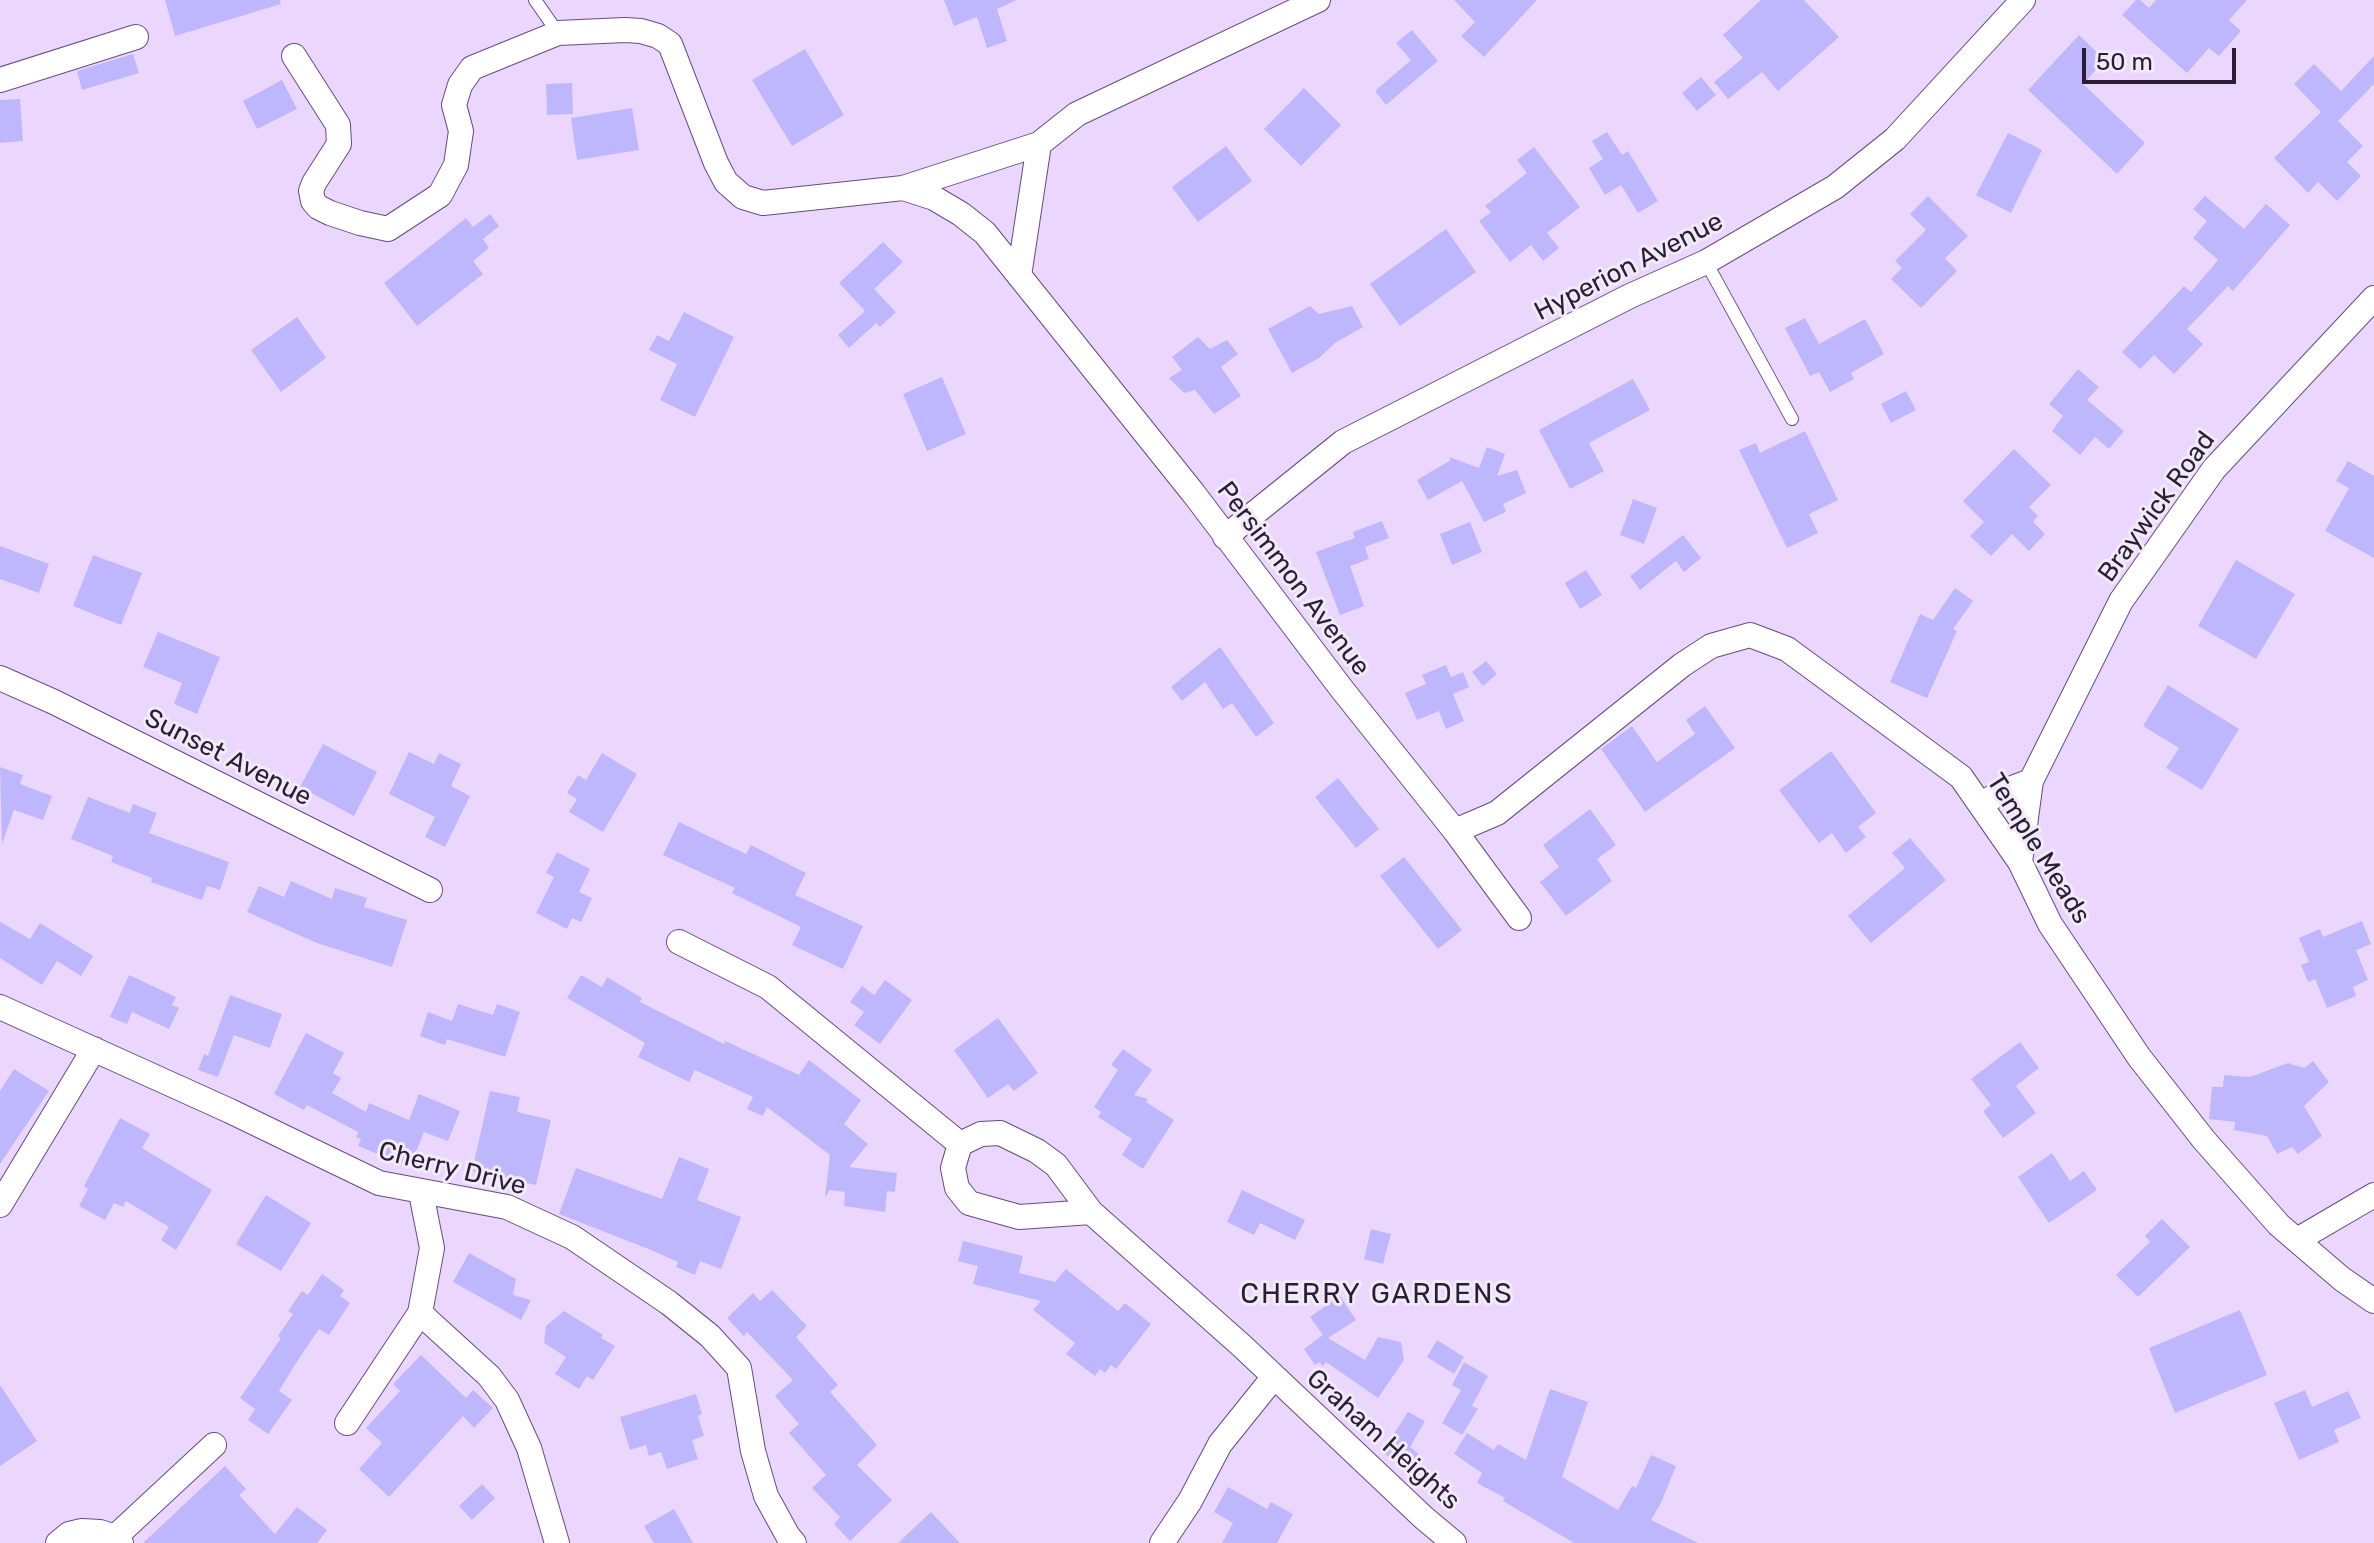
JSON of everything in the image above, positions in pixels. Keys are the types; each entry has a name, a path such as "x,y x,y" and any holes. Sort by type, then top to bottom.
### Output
{"street":[{"path":"294,56 338,125 339,144 314,183 311,191 313,201 330,213 388,229 440,195 456,165 461,131 454,105 460,85 472,68 558,33 641,31 670,44 726,182 743,197 763,203 903,188 1039,144 1077,114 1318,0"},
{"name":"Hyperion Avenue","path":"1225,537 1343,442 1630,296 1706,262 1835,187 1895,139 2023,0"},
{"path":"0,80 136,37"},
{"path":"1019,276 1039,144"},
{"name":"Persimmon Avenue","path":"903,188 934,198 985,233 1194,494 1519,918"},
{"name":"Braywick Road","path":"2020,862 2031,781 2121,601 2214,469 2374,298"},
{"name":"Temple Meads","path":"1455,831 1497,813 1682,665 1711,646 1750,635 1787,649 1961,777 2020,862 2050,924 2139,1057 2204,1140 2279,1225 2342,1279 2374,1301"},
{"name":"Sunset Avenue","path":"0,678 430,890"},
{"path":"1981,805 1999,793 2031,781"},
{"path":"679,942 768,987 960,1144 953,1168 957,1188 969,1203 1019,1217 1091,1212"},
{"name":"Cherry Drive","path":"0,1007 230,1111 379,1183 507,1207 572,1237 669,1303 710,1336 739,1368 753,1451 766,1496 794,1543"},
{"path":"0,1205 94,1049"},
{"name":"Graham Heights","path":"960,1144 981,1134 1000,1133 1018,1140 1056,1165 1091,1212 1242,1346 1454,1543"},
{"path":"347,1423 420,1313 432,1248 421,1193"},
{"path":"2297,1240 2374,1195"},
{"path":"420,1313 489,1376 507,1400 529,1448 557,1543"},
{"path":"1162,1543 1190,1501 1220,1444 1273,1378"},
{"path":"58,1543 69,1534 82,1531 100,1532 118,1540 214,1445"}],"lane":[{"path":"535,0 558,33"},
{"path":"1706,262 1792,419"}],"building":[{"path":"165,0 280,0 281,4 175,36"},
{"path":"944,0 1017,0 997,9 1007,41 987,48 977,17 954,26"},
{"path":"1454,0 1537,0 1484,57 1461,36 1475,22"},
{"path":"1761,0 1804,0 1839,37 1778,91 1762,72 1728,99 1714,82 1743,58 1723,35"},
{"path":"2136,0 2149,8 2156,0 2247,0 2229,20 2241,31 2219,56 2209,48 2187,73 2122,15"},
{"path":"1412,30 1438,61 1386,105 1375,91 1411,60 1396,43"},
{"path":"2079,35 2105,60 2083,84 2145,143 2117,174 2028,90"},
{"path":"805,49 844,115 792,146 752,80"},
{"path":"133,54 139,73 82,90 77,71"},
{"path":"2374,56 2374,84 2338,121 2363,146 2347,162 2361,176 2337,201 2318,182 2308,193 2274,158 2321,112 2294,84 2314,64 2341,91"},
{"path":"1701,77 1716,95 1697,111 1682,93"},
{"path":"282,80 297,109 257,129 243,101"},
{"path":"572,83 573,114 547,115 546,84"},
{"path":"1304,88 1341,125 1301,166 1264,129"},
{"path":"20,99 23,141 0,143 0,100"},
{"path":"632,108 639,150 577,160 571,118"},
{"path":"1607,132 1622,155 1628,151 1658,201 1638,213 1621,185 1605,195 1589,168 1603,159 1592,141"},
{"path":"2008,133 2042,150 2011,213 1976,195"},
{"path":"1226,146 1252,181 1198,222 1172,187"},
{"path":"1534,147 1580,207 1547,233 1559,248 1543,261 1531,245 1510,262 1479,221 1491,212 1485,206 1527,173 1517,160"},
{"path":"1928,196 1968,236 1945,258 1957,271 1921,308 1891,279 1902,268 1895,261 1926,230 1910,214"},
{"path":"2205,196 2244,229 2266,204 2290,225 2233,291 2228,286 2187,329 2203,344 2174,374 2154,355 2140,369 2122,352 2184,286 2191,292 2218,260 2193,238 2207,221 2193,209"},
{"path":"490,214 499,226 483,239 489,248 473,261 483,274 417,326 384,283 466,218 473,227"},
{"path":"1446,229 1476,272 1400,326 1370,284"},
{"path":"883,242 903,262 874,289 896,312 880,327 876,323 849,348 838,335 865,311 839,283"},
{"path":"1310,306 1319,314 1352,306 1363,327 1292,373 1268,329"},
{"path":"684,312 734,337 695,417 660,400 677,364 649,350 657,335 669,341"},
{"path":"297,317 326,358 281,392 251,350"},
{"path":"1805,318 1819,344 1865,319 1884,354 1851,373 1854,379 1830,392 1819,372 1810,376 1785,328"},
{"path":"1198,337 1210,349 1227,340 1238,354 1221,367 1241,396 1214,414 1195,390 1184,393 1169,378 1182,370 1172,357"},
{"path":"2078,369 2099,387 2087,400 2124,431 2109,449 2095,437 2080,455 2052,431 2063,416 2049,404"},
{"path":"942,377 966,434 927,451 903,394"},
{"path":"1633,379 1650,410 1589,443 1604,471 1570,489 1539,430"},
{"path":"1906,391 1916,410 1891,423 1881,404"},
{"path":"1805,431 1838,500 1809,514 1818,533 1787,548 1739,450 1756,443 1760,453"},
{"path":"1487,447 1505,454 1497,476 1517,470 1526,493 1503,504 1506,512 1484,522 1462,481 1428,500 1417,480 1451,460 1449,457 1479,468"},
{"path":"2014,449 2051,485 2029,507 2038,516 2033,522 2045,534 2029,551 2012,534 1991,556 1970,536 1984,522 1963,501"},
{"path":"2348,461 2374,476 2374,558 2325,531 2349,488 2336,481"},
{"path":"1633,499 1657,508 1644,544 1620,535"},
{"path":"1382,521 1389,538 1365,547 1369,559 1350,566 1364,606 1340,615 1316,552 1355,538 1353,532"},
{"path":"1470,522 1482,552 1452,565 1440,534"},
{"path":"1683,535 1701,558 1684,572 1676,561 1640,590 1630,576"},
{"path":"0,546 49,564 39,593 0,579"},
{"path":"93,555 142,573 121,625 73,606"},
{"path":"2236,560 2295,594 2256,659 2198,626"},
{"path":"1586,570 1602,595 1580,609 1565,583"},
{"path":"1955,588 1973,601 1953,629 1957,631 1927,698 1890,682 1920,614 1933,620"},
{"path":"158,632 220,657 197,714 174,704 182,683 143,667"},
{"path":"1220,647 1274,723 1256,737 1232,703 1223,709 1205,682 1182,701 1171,687"},
{"path":"1486,661 1497,674 1483,686 1472,672"},
{"path":"1446,665 1451,677 1463,672 1469,687 1453,694 1464,721 1446,729 1439,711 1417,720 1405,693 1426,684 1422,675"},
{"path":"2168,685 2239,729 2202,790 2166,768 2179,748 2143,726"},
{"path":"1705,706 1735,748 1645,812 1601,749 1632,726 1657,762 1695,734 1686,720"},
{"path":"323,744 377,772 354,816 300,787"},
{"path":"1831,751 1876,813 1858,827 1866,837 1846,853 1832,833 1819,843 1779,790"},
{"path":"409,752 434,764 439,753 461,764 451,786 470,796 445,847 425,837 435,817 389,794"},
{"path":"602,753 637,774 603,832 569,812 577,799 567,793 578,775 586,780"},
{"path":"0,767 23,775 20,784 52,796 43,820 14,810 2,844"},
{"path":"1338,778 1379,829 1356,848 1315,797"},
{"path":"88,797 130,813 133,804 157,813 149,833 229,862 220,890 207,886 202,900 151,882 152,878 111,862 113,856 71,839"},
{"path":"1590,809 1616,845 1597,859 1612,881 1566,916 1540,882 1559,867 1543,845"},
{"path":"679,822 746,854 751,845 806,873 795,895 863,926 843,969 792,945 801,927 732,893 735,888 663,855"},
{"path":"1910,838 1946,880 1871,943 1848,916 1905,868 1892,853"},
{"path":"557,852 590,869 579,892 592,898 581,922 572,918 567,929 536,913 554,877 546,873"},
{"path":"1404,857 1462,930 1438,949 1380,876"},
{"path":"291,881 332,899 335,888 367,898 364,907 407,920 392,967 317,943 247,912 259,886 284,897"},
{"path":"2362,921 2371,944 2356,950 2368,980 2353,987 2356,996 2327,1008 2315,979 2308,982 2301,965 2309,962 2299,938 2320,929 2323,937"},
{"path":"0,922 30,939 40,923 93,956 81,976 57,961 42,985 0,958"},
{"path":"129,975 176,997 172,1005 179,1008 169,1029 132,1012 127,1024 110,1017"},
{"path":"581,975 602,987 607,977 642,998 640,1002 724,1044 725,1041 799,1075 809,1060 861,1100 844,1124 868,1144 849,1167 897,1173 895,1192 887,1191 885,1212 844,1206 845,1192 830,1190 825,1197 830,1155 767,1107 763,1116 747,1109 753,1097 695,1070 689,1082 638,1057 645,1043 567,998"},
{"path":"885,980 912,1000 880,1044 854,1025 864,1012 850,1002 862,986 874,995"},
{"path":"230,995 282,1014 270,1048 234,1035 218,1077 198,1070 204,1054 208,1056"},
{"path":"458,1004 493,1015 497,1004 520,1012 505,1057 447,1039 445,1045 420,1036 428,1012 452,1021"},
{"path":"998,1018 1038,1073 1014,1091 1008,1084 988,1098 954,1050"},
{"path":"306,1033 344,1053 333,1073 341,1078 332,1093 366,1112 369,1103 409,1120 419,1094 460,1111 448,1141 424,1132 410,1167 358,1146 361,1139 356,1137 358,1132 307,1105 304,1110 274,1094"},
{"path":"2020,1042 2039,1068 2016,1086 2036,1113 2003,1138 1983,1111 1991,1105 1971,1079"},
{"path":"1123,1049 1152,1070 1134,1095 1148,1099 1146,1102 1174,1120 1143,1169 1122,1155 1132,1139 1098,1117 1101,1112 1094,1107 1118,1070 1111,1065"},
{"path":"2313,1061 2329,1082 2304,1106 2322,1136 2298,1154 2292,1147 2277,1154 2267,1136 2234,1130 2235,1122 2209,1119 2212,1087 2223,1087 2224,1075 2250,1077 2288,1063 2304,1068"},
{"path":"14,1069 49,1091 0,1164 0,1091"},
{"path":"490,1091 520,1097 517,1112 551,1120 536,1185 472,1171"},
{"path":"120,1118 150,1134 142,1148 212,1190 176,1250 161,1240 169,1227 126,1201 123,1207 114,1203 105,1220 79,1206 88,1189 84,1186"},
{"path":"2052,1153 2070,1181 2084,1171 2097,1190 2049,1223 2018,1177"},
{"path":"679,1157 709,1169 697,1200 741,1217 721,1269 700,1261 695,1275 676,1267 678,1262 559,1214 576,1168 662,1199"},
{"path":"1242,1190 1305,1220 1295,1240 1260,1223 1254,1235 1227,1222"},
{"path":"266,1195 311,1223 281,1271 236,1244"},
{"path":"2162,1219 2190,1247 2138,1297 2116,1275 2150,1242 2145,1236"},
{"path":"1371,1229 1391,1234 1383,1264 1364,1259"},
{"path":"963,1241 1023,1256 1019,1273 1055,1282 1066,1269 1118,1311 1125,1303 1151,1324 1116,1369 1111,1365 1105,1373 1100,1369 1095,1376 1066,1354 1075,1343 1033,1310 1041,1301 973,1284 978,1266 958,1261"},
{"path":"469,1253 516,1279 513,1295 531,1300 521,1320 453,1282"},
{"path":"322,1274 344,1290 340,1296 350,1303 329,1335 319,1329 296,1363 279,1391 292,1400 268,1434 248,1420 255,1409 240,1398 281,1338 278,1336 293,1314 288,1311 302,1291 308,1295"},
{"path":"772,1290 807,1326 796,1337 838,1385 830,1392 877,1445 857,1465 892,1500 850,1541 834,1524 840,1517 812,1488 826,1475 789,1433 799,1424 775,1396 793,1380 747,1332 744,1336 727,1318 753,1293 760,1301"},
{"path":"1340,1296 1356,1320 1328,1338 1365,1360 1378,1337 1401,1342 1404,1360 1378,1398 1326,1362 1323,1366 1319,1362 1315,1365 1304,1349 1323,1335 1310,1317"},
{"path":"2240,1310 2267,1375 2175,1413 2149,1348"},
{"path":"564,1311 615,1346 593,1380 587,1376 579,1389 555,1374 566,1357 544,1343 546,1326"},
{"path":"1437,1340 1464,1357 1454,1374 1427,1357"},
{"path":"421,1355 466,1398 473,1390 493,1408 474,1428 463,1416 389,1497 359,1469 382,1443 366,1428 400,1391 393,1384"},
{"path":"1464,1362 1488,1376 1472,1406 1478,1409 1462,1435 1442,1423 1461,1390 1452,1385"},
{"path":"0,1385 37,1441 0,1466"},
{"path":"1550,1389 1588,1402 1562,1477 1618,1510 1632,1486 1636,1488 1651,1455 1676,1466 1651,1520 1698,1543 1574,1543 1477,1483 1482,1473 1454,1454 1467,1433 1494,1450 1498,1444 1526,1460"},
{"path":"2305,1390 2312,1407 2348,1391 2361,1418 2334,1430 2339,1442 2299,1460 2274,1403"},
{"path":"696,1394 704,1436 692,1440 698,1459 667,1469 661,1452 649,1456 646,1445 630,1450 620,1417"},
{"path":"1408,1412 1425,1421 1410,1447 1419,1454 1408,1470 1382,1452"},
{"path":"225,1466 246,1489 239,1495 275,1534 297,1507 327,1530 317,1543 143,1543"},
{"path":"482,1484 495,1498 472,1520 459,1506"},
{"path":"1228,1487 1267,1509 1271,1502 1293,1514 1277,1543 1222,1543 1233,1523 1214,1512"},
{"path":"674,1509 693,1543 654,1543 644,1526"},
{"path":"931,1512 960,1543 898,1543"}],"district":[{"name":"CHERRY GARDENS","path":"1377,1295"}]}
